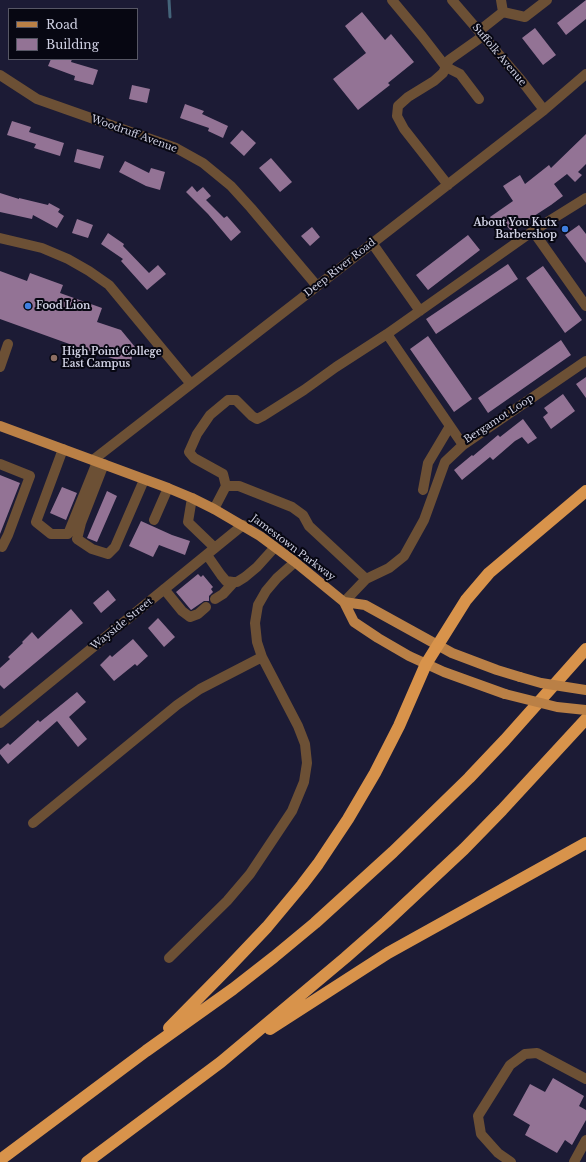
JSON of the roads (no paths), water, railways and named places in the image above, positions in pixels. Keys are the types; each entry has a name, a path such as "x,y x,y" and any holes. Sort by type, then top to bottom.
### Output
{"highway":[{"path":"146,1051 249,947 286,905 318,864 348,819 375,773 399,726 426,664 466,600 489,573 586,491"},
{"path":"0,1160 146,1051 233,989 274,957 355,888 432,816 469,778 586,649"},
{"path":"87,1162 221,1062 345,958 425,886 502,810 586,719"},
{"path":"221,1062 388,953 586,843"}],"main road":[{"name":"Jamestown Parkway","path":"1,429 63,449 168,488 192,498 244,525 295,562 344,602 354,622 393,648 426,664 467,682 505,694 558,707 586,710"},
{"path":"344,602 365,604 452,653 474,662 541,683 586,690"}],"street":[{"path":"392,0 446,67 460,74 479,99"},
{"name":"Suffolk Avenue","path":"452,0 521,80 544,110"},
{"path":"501,0 503,12"},
{"path":"503,12 525,17 546,0"},
{"path":"448,185 404,129 397,116 398,106 408,97 434,81 443,73 449,60 481,34 503,12"},
{"name":"Deep River Road","path":"98,462 190,384 544,110 586,74"},
{"name":"Woodruff Avenue","path":"0,75 36,99 176,148 204,163 231,186 252,208 317,286"},
{"path":"214,509 226,486 223,474 194,458 189,452 197,434 210,415 231,399 236,400 257,419 263,416 387,334 533,231 586,198"},
{"path":"533,231 586,306"},
{"path":"0,238 42,248 68,259 90,271 109,285 190,384"},
{"path":"372,243 420,311"},
{"name":"Bergamot Loop","path":"387,334 463,445 586,361"},
{"path":"0,367 8,344"},
{"path":"423,490 428,463 450,426"},
{"path":"344,602 366,579 389,568 404,556 424,520 445,462 463,445"},
{"path":"63,449 36,522 51,534 68,534 98,462"},
{"path":"98,462 77,539 92,549 108,554 115,547 144,480"},
{"path":"0,464 30,476 8,535 1,546"},
{"path":"226,486 239,486 292,507 303,515 309,526 366,579"},
{"path":"154,520 168,488"},
{"path":"192,498 188,522 215,548"},
{"name":"Wayside Street","path":"0,723 244,525"},
{"path":"215,599 223,594 234,582 245,577 275,547"},
{"path":"207,555 226,581 234,582"},
{"path":"169,958 227,901 250,874 292,811 304,782 307,763 305,744 298,726 262,658 257,642 255,623 258,605 266,591 277,578 295,562"},
{"path":"164,589 182,611 190,617 198,614 206,607"},
{"path":"33,823 177,705 200,690 262,658"},
{"path":"511,1162 498,1152 481,1134 478,1116 510,1065 525,1054 537,1053 586,1079"},
{"path":"574,1162 586,1140"}],"waterway":[{"path":"169,0 170,17"}],"place":[{"name":"About You Kutx Barbershop","path":"565,229"},
{"name":"Food Lion","path":"28,306"},
{"name":"High Point College East Campus","path":"54,358"}]}
